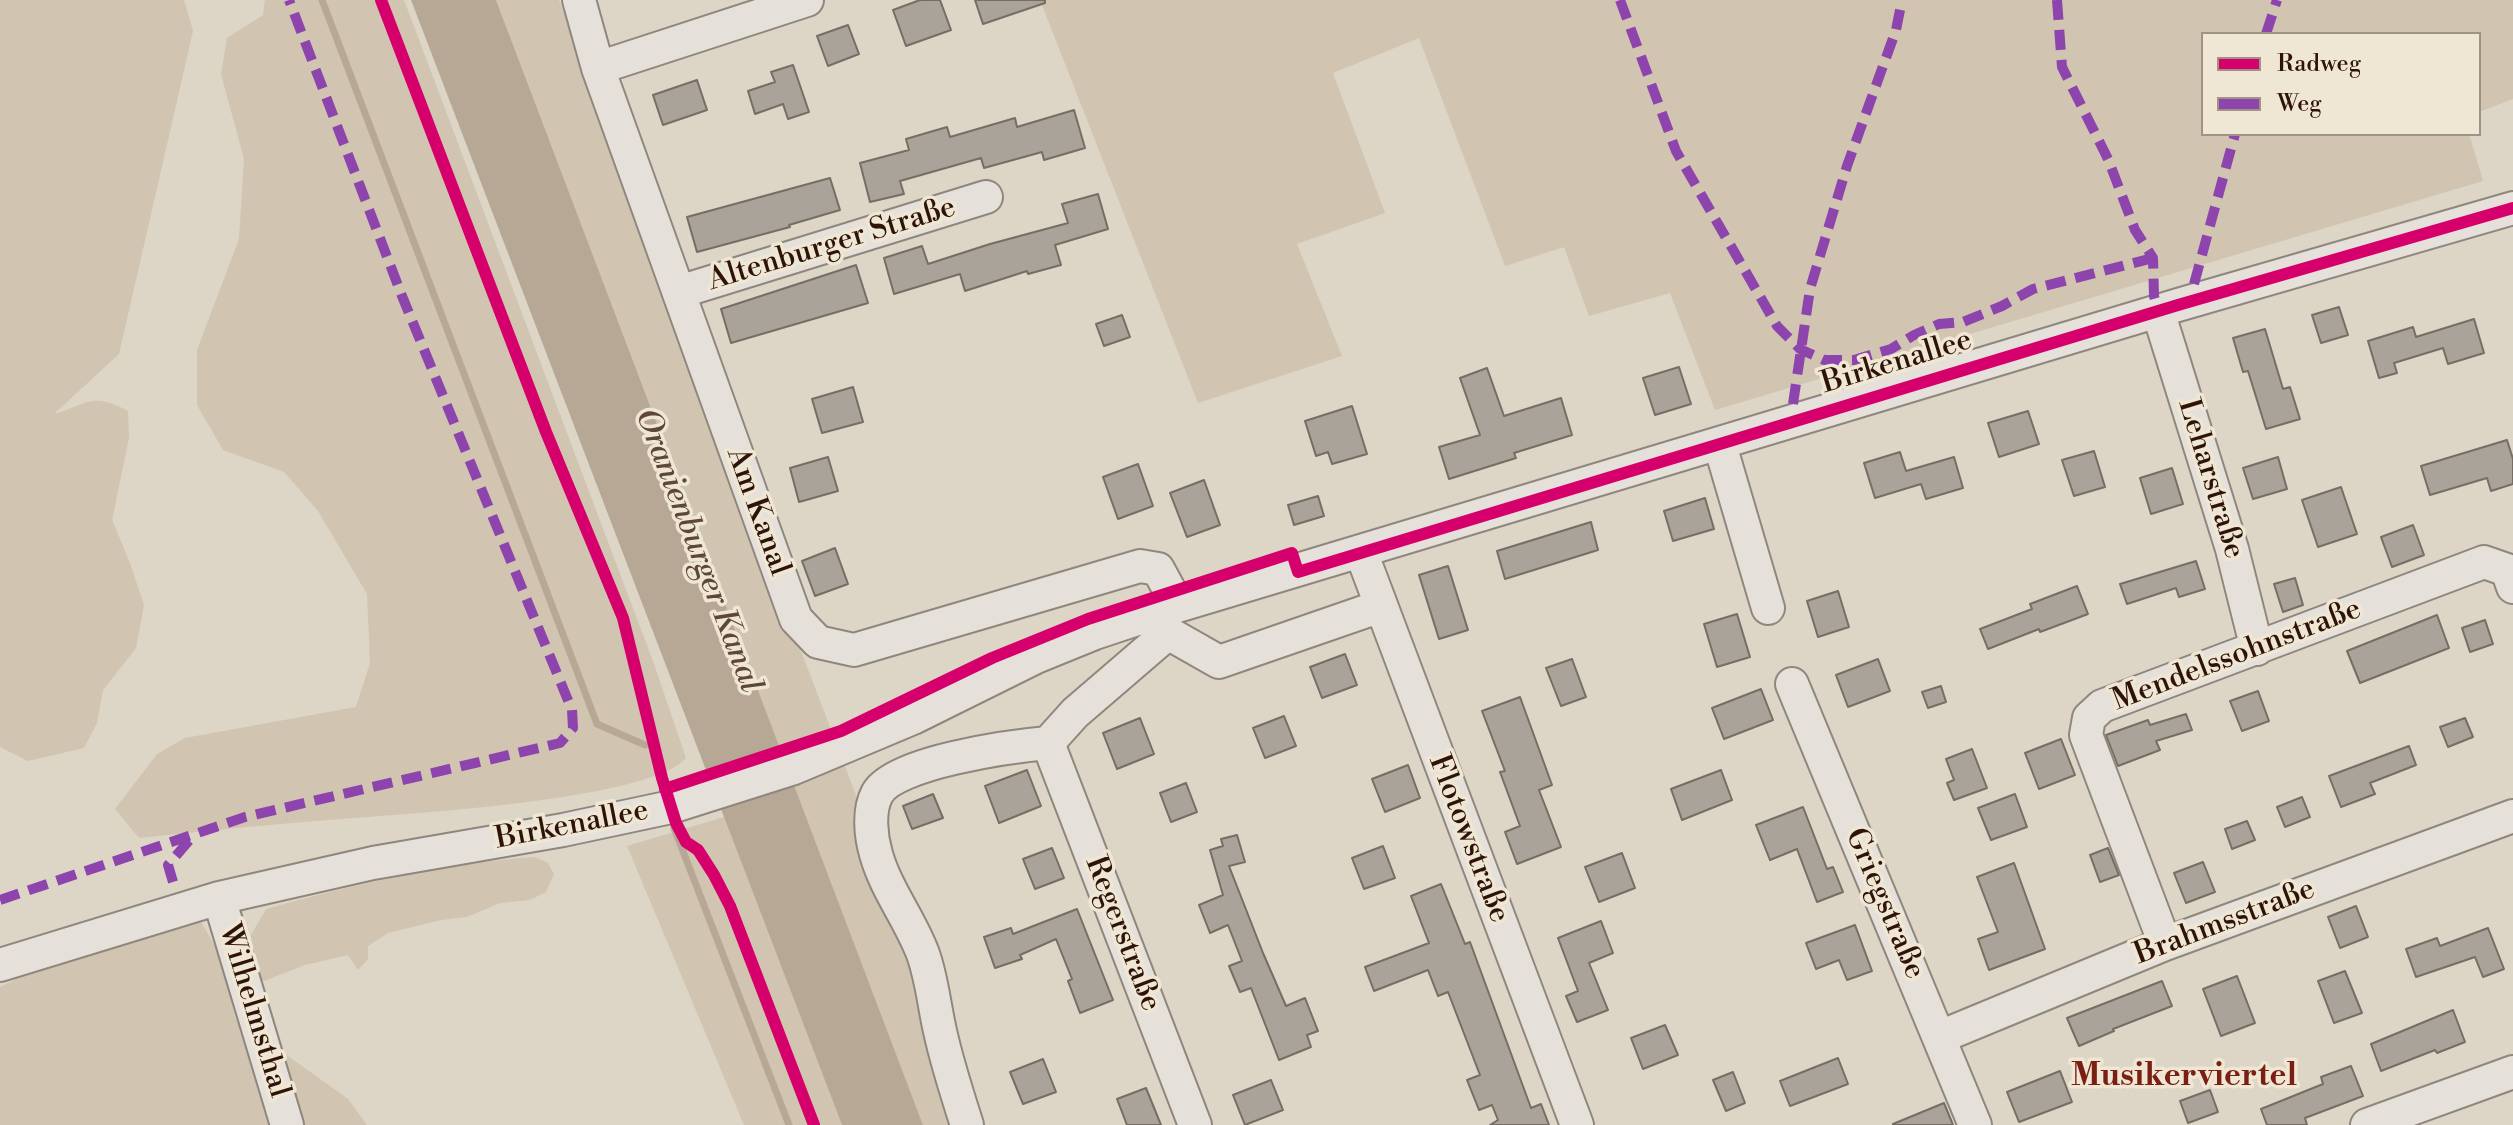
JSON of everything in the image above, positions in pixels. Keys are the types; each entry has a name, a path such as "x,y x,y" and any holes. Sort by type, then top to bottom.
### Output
{"street":[{"name":"Am Kanal","path":"579,0 598,68 796,619 818,642 854,650 1140,566 1158,569 1169,617"},
{"path":"598,68 756,7 807,0"},
{"name":"Altenburger Straße","path":"679,292 986,197"},
{"name":"Birkenallee","path":"0,965 219,898 373,863 643,814 690,801 794,768 913,718 1036,657 1095,633 1169,617 1361,552 2158,311 2513,208"},
{"name":"Leharstraße","path":"2158,311 2232,549 2257,649"},
{"path":"1720,445 1768,608"},
{"name":"Flotowstraße","path":"1361,552 1577,1125"},
{"name":"Mendelssohnstraße","path":"2165,944 2086,735 2089,718 2102,706 2484,562 2507,570 2513,587"},
{"path":"967,1125 946,1058 931,981 908,920 886,881 875,853 871,818 877,793 893,778 921,767 1005,747 1048,743 1169,617 1219,662 1381,606"},
{"name":"Griegstraße","path":"1792,684 1975,1125"},
{"name":"Regerstraße","path":"1048,743 1195,1125"},
{"name":"Brahmsstraße","path":"1940,1037 2165,944 2513,816"},
{"name":"Wilhelmsthal","path":"219,898 287,1125"},
{"path":"2367,1125 2513,1072"}],"shaded area":[{"path":"0,0 184,0 193,31 119,354 54,414 97,401 128,411 129,438 112,520 144,605 136,648 103,690 97,723 84,748 28,761 0,747"},
{"path":"265,0 404,0 654,664 686,758 662,773 623,785 517,803 139,838 115,809 157,754 185,738 356,707 370,663 367,594 318,511 284,472 223,450 197,405 197,350 239,239 244,159 221,74 227,38 263,15"},
{"path":"496,0 559,0 630,184 712,418 982,1125 923,1125"},
{"path":"1040,0 2513,0 2513,99 2481,111 2481,32 2201,32 2201,136 2470,136 2483,181 1715,410 1670,293 1589,316 1564,247 1505,266 1419,38 1333,73 1385,213 1297,244 1342,356 1198,403"},
{"path":"724,817 842,1125 744,1125 627,846"},
{"path":"535,857 548,863 554,874 546,892 530,900 500,903 467,917 388,933 368,946 368,959 358,970 348,955 305,965 264,981 254,972 251,935 266,909 399,876 467,864"},
{"path":"201,922 224,961 235,1018 348,1099 367,1125 0,1125 0,987 19,978"}],"water":[{"name":"Oranienburger Kanal","path":"411,0 496,0 923,1125 842,1125"}],"building":[{"path":"920,0 940,0 951,30 906,46 893,10"},
{"path":"975,0 1045,0 1045,3 983,24"},
{"path":"848,25 859,54 828,66 817,36"},
{"path":"793,65 809,112 788,119 783,104 755,114 748,91 775,82 771,72"},
{"path":"697,80 707,110 663,125 653,95"},
{"path":"1074,110 1085,148 1044,160 1042,152 984,168 981,158 900,181 904,194 870,202 860,163 909,150 906,139 947,127 950,137 1015,118 1017,127"},
{"path":"830,178 840,210 697,252 687,217"},
{"path":"1098,194 1108,229 1055,245 1061,265 1028,274 1027,271 965,291 960,274 894,294 884,258 922,246 928,264 1068,223 1062,204"},
{"path":"856,265 868,303 731,343 721,309"},
{"path":"2339,307 2348,335 2321,343 2312,315"},
{"path":"1122,315 1130,337 1104,346 1096,324"},
{"path":"2474,319 2484,353 2448,364 2443,348 2394,363 2397,373 2379,378 2368,341 2413,327 2416,337"},
{"path":"2265,329 2283,389 2290,387 2300,419 2266,429 2248,371 2243,372 2233,338"},
{"path":"1679,367 1691,404 1655,415 1643,378"},
{"path":"1487,368 1504,416 1561,398 1572,435 1514,453 1516,458 1449,479 1439,447 1480,435 1460,378"},
{"path":"853,387 863,422 822,433 812,399"},
{"path":"1352,406 1367,454 1332,464 1328,452 1316,456 1305,421"},
{"path":"2028,411 2039,444 1999,457 1988,423"},
{"path":"2507,440 2513,459 2513,484 2491,491 2487,478 2430,495 2421,466"},
{"path":"2094,451 2105,487 2074,496 2062,460"},
{"path":"1900,452 1906,471 1954,457 1963,488 1926,499 1921,484 1875,498 1864,463"},
{"path":"828,457 838,491 799,502 790,468"},
{"path":"2278,457 2287,489 2253,499 2243,468"},
{"path":"1138,464 1153,506 1118,519 1103,477"},
{"path":"2172,468 2183,504 2151,514 2140,478"},
{"path":"1204,480 1220,525 1187,537 1170,493"},
{"path":"2341,487 2357,534 2318,547 2302,500"},
{"path":"1318,496 1324,516 1294,525 1288,505"},
{"path":"1705,498 1714,529 1673,541 1664,511"},
{"path":"1591,522 1598,550 1505,579 1497,551"},
{"path":"2413,525 2424,555 2392,567 2381,537"},
{"path":"835,548 848,584 815,596 802,561"},
{"path":"2196,561 2205,589 2179,597 2176,588 2127,604 2120,584"},
{"path":"1448,566 1468,630 1439,639 1419,575"},
{"path":"2295,578 2303,605 2283,612 2274,584"},
{"path":"2077,586 2088,614 1988,649 1980,629 2032,609 2030,604"},
{"path":"1838,591 1849,627 1818,637 1807,601"},
{"path":"1737,614 1750,657 1717,667 1704,624"},
{"path":"2437,615 2449,648 2360,683 2347,651"},
{"path":"2485,620 2493,644 2470,652 2462,628"},
{"path":"1345,654 1357,685 1322,698 1310,667"},
{"path":"1572,659 1586,697 1561,706 1546,668"},
{"path":"1878,659 1890,691 1848,707 1836,675"},
{"path":"1941,686 1946,702 1928,708 1922,692"},
{"path":"1761,689 1773,720 1724,739 1712,708"},
{"path":"2258,691 2269,721 2242,731 2230,701"},
{"path":"1520,697 1552,785 1539,790 1561,847 1517,864 1505,832 1520,826 1500,772 1505,771 1482,711"},
{"path":"2186,714 2192,730 2156,741 2160,750 2118,766 2106,735 2148,720 2150,725"},
{"path":"1284,716 1296,746 1265,758 1253,728"},
{"path":"1140,718 1154,754 1117,769 1103,733"},
{"path":"2465,718 2473,737 2448,747 2440,727"},
{"path":"2061,739 2075,775 2039,789 2025,753"},
{"path":"2409,746 2416,765 2370,783 2375,794 2341,807 2329,776"},
{"path":"1972,749 1987,788 1954,800 1947,783 1954,780 1946,759"},
{"path":"1408,765 1420,798 1385,812 1372,779"},
{"path":"1027,770 1041,806 999,823 985,786"},
{"path":"1721,770 1732,800 1682,820 1671,789"},
{"path":"1186,783 1197,812 1171,822 1160,793"},
{"path":"933,794 943,818 912,829 903,806"},
{"path":"2015,794 2027,827 1991,840 1978,808"},
{"path":"2302,797 2310,817 2285,827 2277,807"},
{"path":"1803,807 1827,869 1833,867 1843,892 1817,902 1797,849 1770,860 1756,825"},
{"path":"2247,821 2255,840 2232,849 2225,829"},
{"path":"1237,835 1245,862 1229,866 1263,953 1286,1006 1305,998 1318,1031 1307,1035 1311,1047 1279,1060 1251,988 1240,992 1229,966 1242,961 1228,925 1210,933 1199,905 1223,895 1210,850 1223,846 1221,839"},
{"path":"1383,846 1395,878 1364,889 1352,858"},
{"path":"1052,848 1064,878 1035,889 1023,859"},
{"path":"2108,848 2119,875 2100,882 2090,855"},
{"path":"1622,853 1635,888 1599,902 1585,867"},
{"path":"2203,862 2215,892 2186,903 2174,873"},
{"path":"2014,863 2045,949 1989,970 1978,939 1998,932 1977,877"},
{"path":"1441,884 1465,944 1470,942 1531,1108 1541,1104 1549,1125 1490,1125 1498,1120 1492,1105 1479,1110 1467,1080 1480,1075 1448,992 1438,996 1428,970 1374,991 1365,967 1429,943 1411,896"},
{"path":"2356,906 2368,937 2340,948 2328,917"},
{"path":"1077,909 1113,1000 1080,1013 1068,981 1072,979 1056,939 1020,955 1022,959 995,968 984,937 1011,928 1013,934"},
{"path":"1601,921 1613,953 1589,963 1608,1010 1577,1022 1566,996 1578,991 1558,938"},
{"path":"1855,925 1872,971 1847,980 1839,960 1816,969 1806,943"},
{"path":"2488,928 2504,969 2483,977 2475,957 2416,977 2406,949 2437,938 2440,946"},
{"path":"2345,971 2362,1013 2334,1023 2318,981"},
{"path":"2237,976 2255,1023 2221,1036 2203,989"},
{"path":"2162,981 2172,1006 2079,1046 2067,1018"},
{"path":"2453,1010 2465,1042 2381,1071 2371,1044"},
{"path":"1665,1025 1678,1055 1643,1069 1631,1038"},
{"path":"1838,1058 1848,1084 1790,1106 1780,1081"},
{"path":"1043,1059 1056,1092 1023,1104 1010,1072"},
{"path":"2351,1066 2363,1096 2305,1118 2307,1125 2267,1125 2261,1109 2323,1084 2321,1077"},
{"path":"2060,1071 2072,1102 2019,1122 2007,1092"},
{"path":"1733,1072 1745,1103 1726,1111 1713,1080"},
{"path":"1271,1080 1283,1110 1245,1125 1233,1095"},
{"path":"1146,1088 1161,1125 1127,1125 1117,1099"},
{"path":"2210,1090 2218,1112 2188,1123 2180,1101"},
{"path":"1944,1103 1953,1125 1893,1125 1893,1124"}],"waterway":[{"path":"322,0 597,724 645,745"},
{"path":"674,828 789,1125"}],"marked path":[{"path":"0,900 245,817 560,743 573,728 572,710 402,296 289,0"},
{"path":"1620,0 1676,151 1777,326 1800,349 1824,360 1854,360 1891,349 1939,324 1963,322 2033,289 2153,258"},
{"path":"1793,404 1810,289 1847,166 1896,30 1902,0"},
{"path":"2057,0 2062,67 2108,159 2135,230 2153,258 2154,296 2158,311"},
{"path":"2267,32 2277,0"},
{"path":"2194,284 2234,136"},
{"path":"173,882 168,865 193,836"}],"cycle path":[{"path":"381,0 546,432 623,618 676,823 686,842 698,850 730,906 814,1125"},
{"path":"665,789 841,731 992,658 1088,619 1292,553 1298,572 2178,305 2513,208"}],"district":[{"name":"Musikerviertel","path":"2184,1077"}]}
